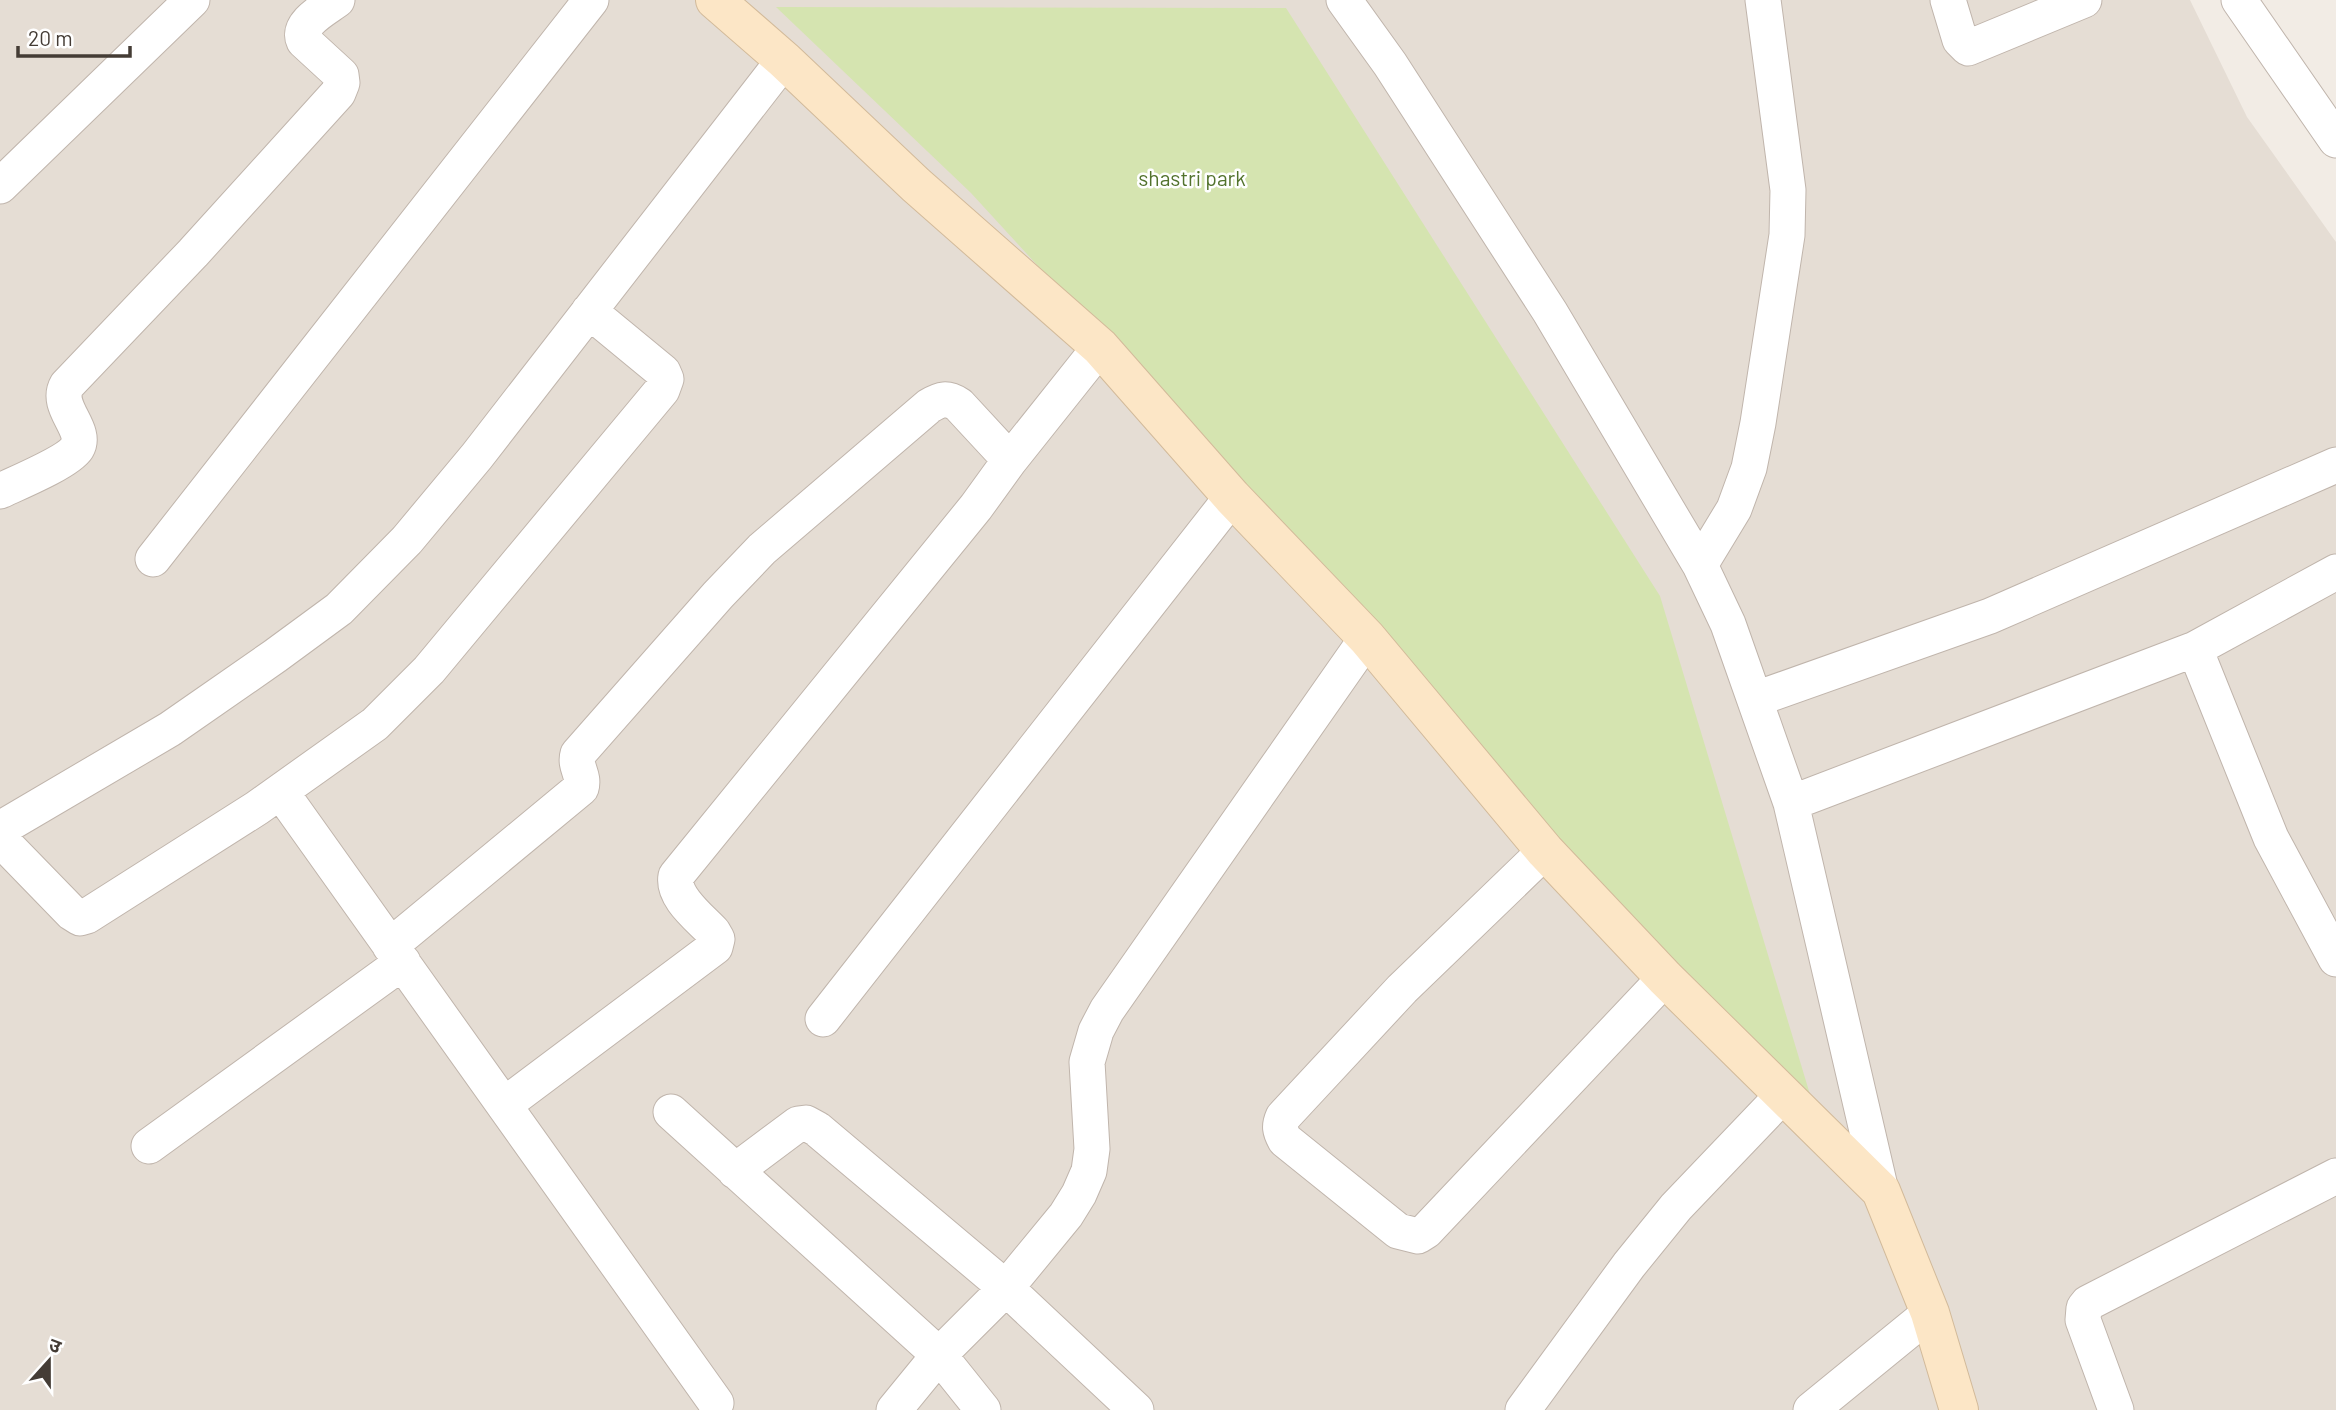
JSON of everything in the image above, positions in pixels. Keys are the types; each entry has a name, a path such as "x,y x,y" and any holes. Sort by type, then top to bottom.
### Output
{"street":[{"path":"0,186 192,0"},
{"path":"0,491 76,451 80,443 64,400 63,391 67,385 193,253 338,93 342,83 341,75 303,41 301,36 302,29 337,0"},
{"path":"153,559 591,0"},
{"path":"715,0 784,60 916,185 1100,347 1232,497 1367,638 1545,851 1665,978 1881,1191"},
{"path":"1344,0 1390,64 1550,312 1700,565 1728,624 1791,803 1881,1191 1930,1313 1959,1410"},
{"path":"1700,565 1734,509 1749,468 1787,235 1788,190 1763,0"},
{"path":"1948,0 1960,40 1968,48 2084,0"},
{"path":"2239,0 2336,140"},
{"path":"0,829 170,729 339,609 407,540 477,456 784,60"},
{"path":"0,839 72,913 80,918 88,916 281,792 375,724 429,670 662,390 666,379 658,365 589,311"},
{"path":"504,1105 715,947 717,939 713,932 678,893 676,876 976,507 1100,347"},
{"path":"149,1146 397,954 581,788 583,781 576,761 578,754 718,595 762,549 929,406 939,400 950,399 959,405 1010,460"},
{"path":"1756,699 1990,616 2336,465"},
{"path":"823,1019 1232,497"},
{"path":"1791,803 2194,649 2336,572"},
{"path":"894,1410 939,1355 1006,1288 1066,1215 1079,1194 1089,1171 1092,1149 1087,1062 1096,1031 1107,1010 1367,638"},
{"path":"2194,649 2271,838 2336,959"},
{"path":"281,792 716,1403"},
{"path":"1545,851 1402,989 1283,1117 1280,1131 1284,1140 1398,1231 1418,1236 1426,1231 1665,978"},
{"path":"1523,1410 1668,1216 1783,1095"},
{"path":"671,1112 939,1355 983,1410"},
{"path":"736,1171 798,1124 806,1123 817,1129 1006,1288 1136,1410"},
{"path":"2116,1410 2083,1320 2084,1308 2088,1303 2336,1176"},
{"path":"1811,1410 1930,1313"}],"shaded area":[{"path":"0,0 2190,0 2247,117 2336,242 2336,1410 0,1410"}],"green space":[{"name":"shastri park","path":"776,7 1286,8 1660,596 1821,1131 1563,849 1428,691 971,193"}]}
